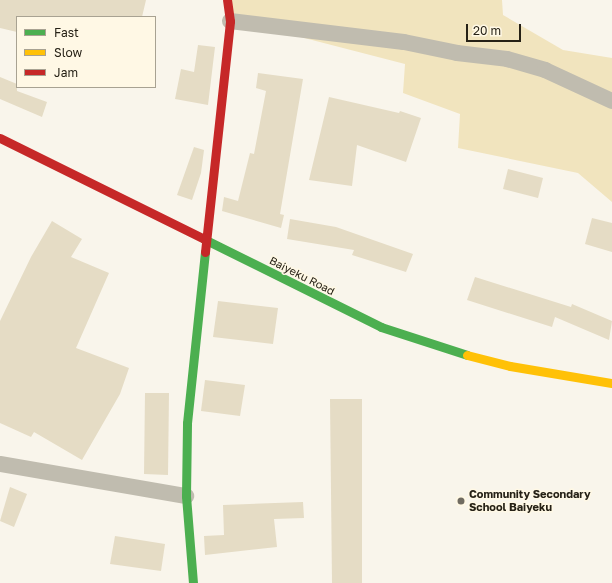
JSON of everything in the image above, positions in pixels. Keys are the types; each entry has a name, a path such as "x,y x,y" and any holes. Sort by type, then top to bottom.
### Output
{"main road":[{"path":"193,583 186,496 187,423 230,22 227,0"},
{"name":"Baiyeku Road","path":"0,138 381,327 444,349 510,366 612,383"}],"street":[{"path":"230,22 404,42 457,53 507,59 545,70 612,101"},
{"path":"0,464 186,496"}],"shaded area":[{"path":"227,0 502,0 503,15 563,50 612,58 612,202 578,173 458,148 460,114 403,93 405,64 227,18"}],"building":[{"path":"0,0 146,0 142,16 16,16 16,32 0,28"},
{"path":"198,45 215,47 208,105 175,99 181,69 194,72"},
{"path":"258,73 303,79 280,214 284,215 281,228 222,211 224,197 238,201 250,153 254,154 266,91 256,88"},
{"path":"0,77 16,84 17,91 47,102 42,117 0,99"},
{"path":"329,97 399,113 400,111 421,118 406,162 357,145 352,186 309,180"},
{"path":"194,147 204,150 201,173 192,200 177,195"},
{"path":"508,169 543,178 538,198 503,189"},
{"path":"592,218 612,223 612,252 585,244"},
{"path":"290,219 336,227 413,254 406,272 352,255 354,250 287,239"},
{"path":"52,221 82,239 71,257 109,273 76,348 129,368 120,394 82,460 34,432 31,437 0,423 0,321 31,257"},
{"path":"475,277 571,307 572,304 612,321 609,340 555,317 552,327 467,300"},
{"path":"218,301 278,308 273,344 213,337"},
{"path":"205,380 245,385 240,416 201,411"},
{"path":"145,393 169,393 168,475 144,474"},
{"path":"330,399 362,399 362,583 332,583"},
{"path":"10,487 27,494 14,527 0,521"},
{"path":"303,502 304,518 274,519 277,547 205,555 204,536 224,535 223,505"},
{"path":"115,536 165,544 161,571 110,564"}],"traffic: fast":[{"path":"204,239 381,327 467,355"},
{"path":"193,583 186,496 187,423 205,252"}],"traffic: slow":[{"path":"467,355 510,366 612,383"}],"traffic: jam":[{"path":"205,252 230,21 227,0"},
{"path":"0,138 204,239"}],"place":[{"name":"Community Secondary School Baiyeku","path":"461,501"}]}
